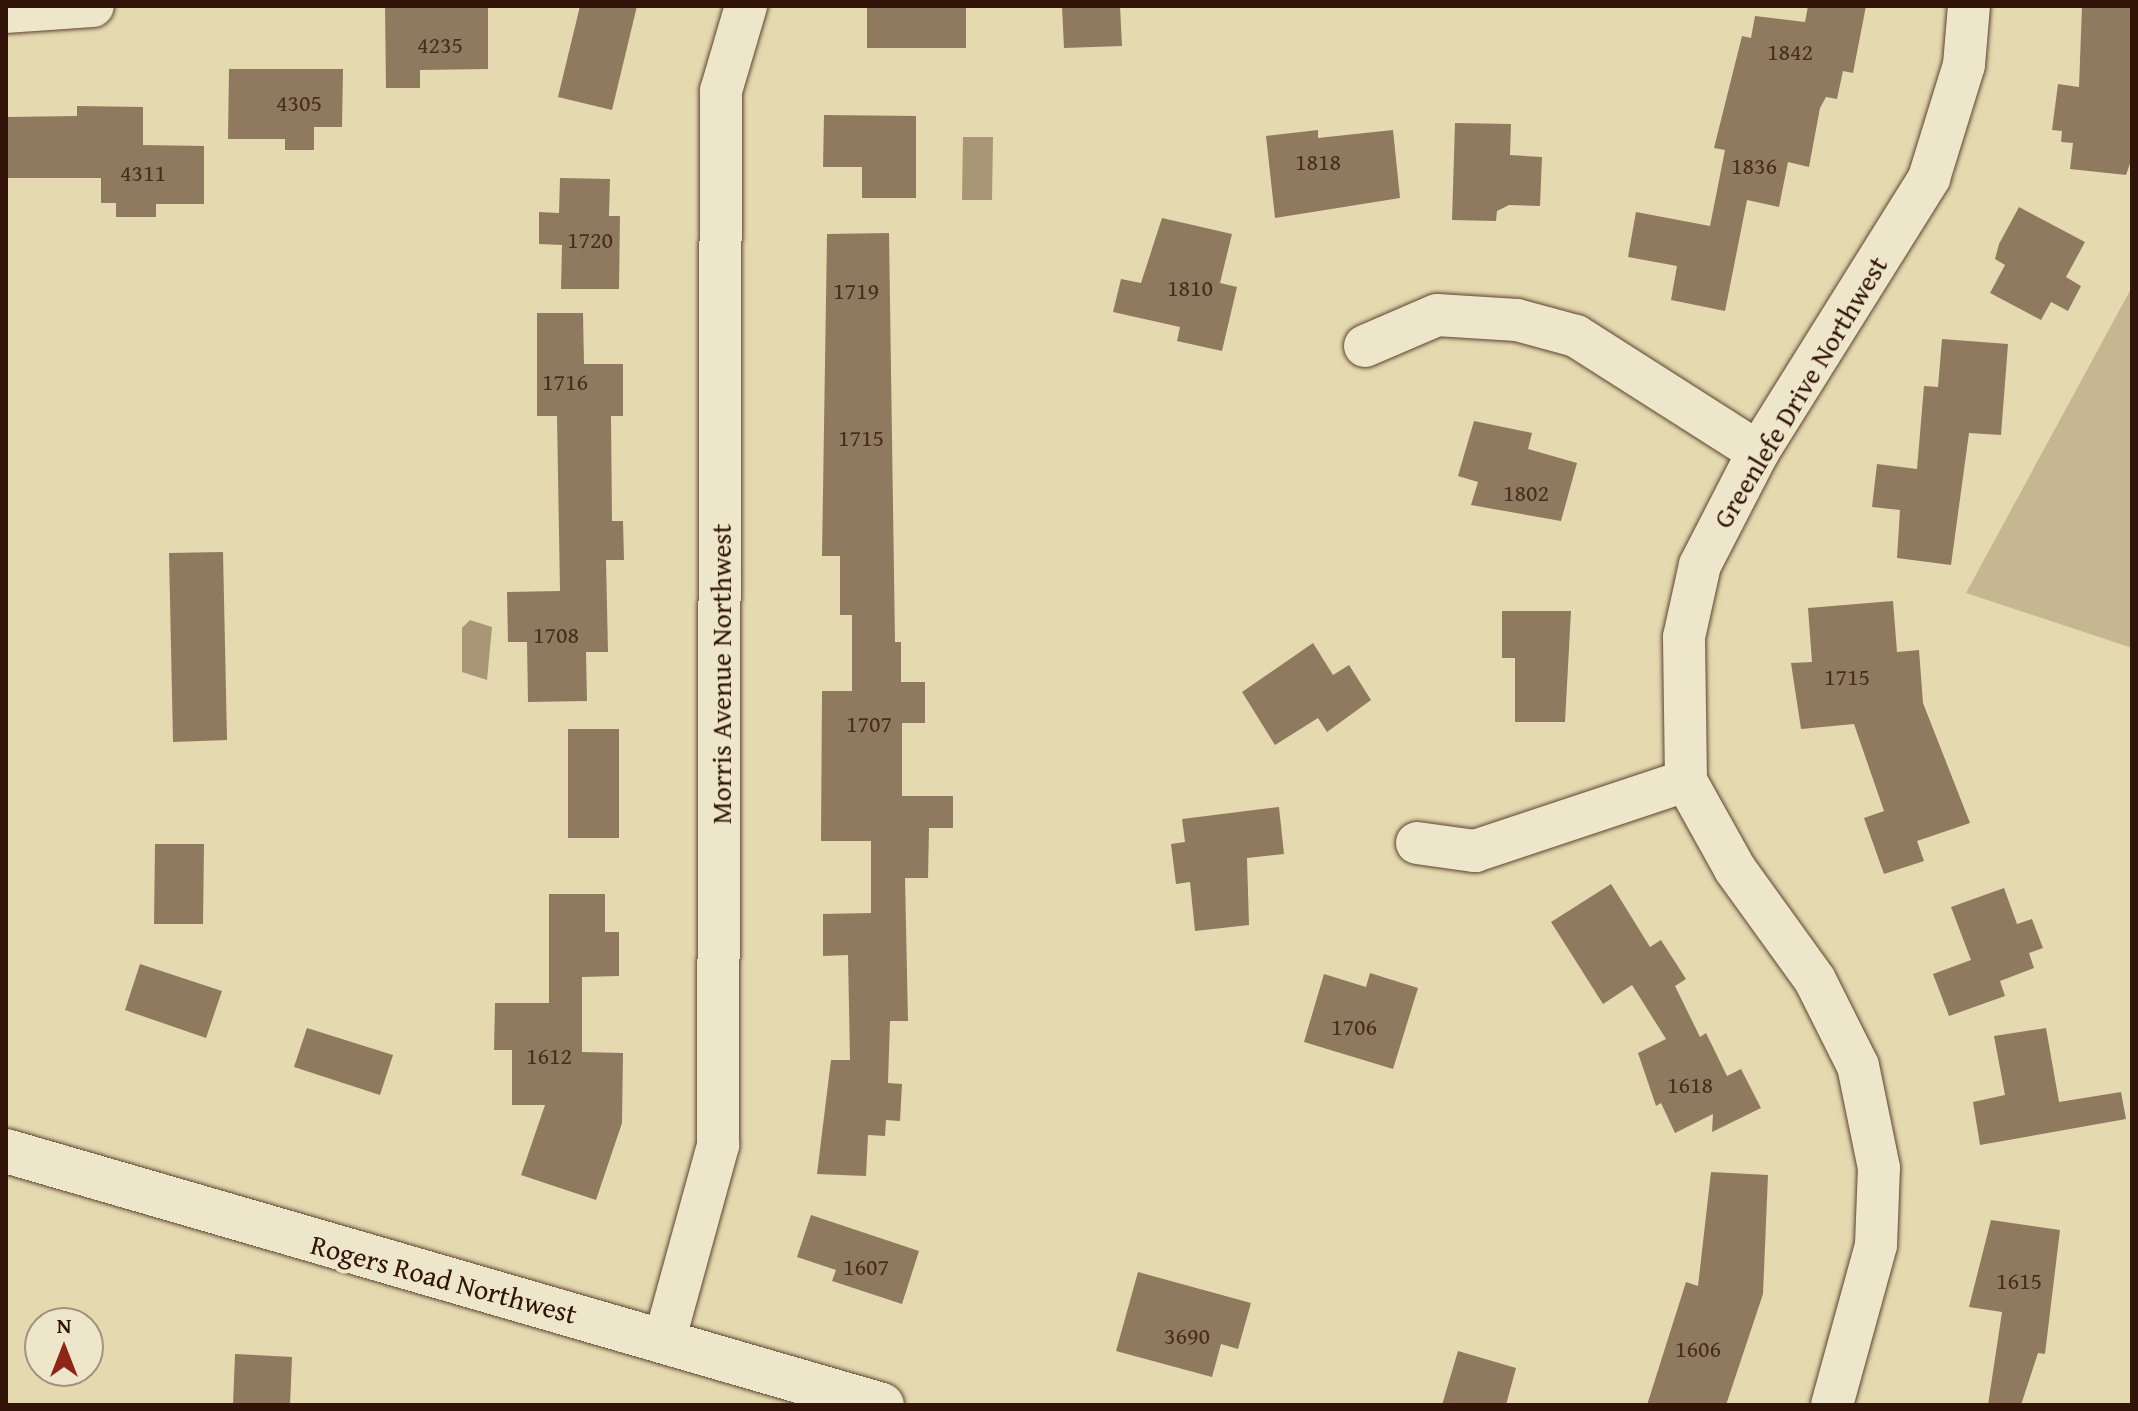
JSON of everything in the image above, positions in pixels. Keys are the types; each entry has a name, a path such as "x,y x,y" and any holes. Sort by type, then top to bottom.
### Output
{"street":[{"path":"6,12 93,6"},
{"name":"Morris Avenue Northwest","path":"665,1338 718,1145 721,91 746,6"},
{"name":"Greenlefe Drive Northwest","path":"1832,1405 1876,1245 1879,1168 1858,1066 1815,980 1735,869 1686,781 1680,711 1687,623 1700,565 1758,452 1929,178 1964,65 1969,6"},
{"path":"1365,346 1437,315 1517,320 1576,336 1758,452"},
{"path":"1417,843 1475,851 1686,781"},
{"name":"Rogers Road Northwest","path":"6,1151 665,1338 882,1405"}],"shaded area":[{"path":"963,137 993,137 992,200 962,200"},
{"path":"2132,287 2132,648 1966,593"},
{"path":"470,620 492,627 487,680 462,672 462,628"}],"building":[{"path":"385,6 488,6 488,69 420,70 420,88 386,88"},
{"path":"580,6 637,6 612,110 558,97"},
{"path":"867,6 966,6 966,48 867,48"},
{"path":"1062,6 1120,6 1122,46 1064,48"},
{"path":"1808,6 1866,6 1853,73 1843,71 1837,99 1826,97 1820,108 1809,167 1788,162 1779,207 1747,200 1725,311 1671,300 1677,266 1628,257 1636,212 1710,226 1725,150 1714,148 1742,36 1751,38 1755,16 1805,22"},
{"path":"2082,6 2132,6 2132,158 2126,175 2070,169 2073,143 2061,142 2062,131 2052,130 2058,84 2079,87"},
{"path":"229,69 343,69 342,127 314,127 314,150 285,150 285,139 228,139"},
{"path":"77,106 143,107 143,145 204,146 204,204 156,204 156,217 116,217 116,203 101,203 101,178 6,178 6,117 77,116"},
{"path":"824,115 916,116 916,198 862,198 862,167 823,167"},
{"path":"1455,123 1511,124 1510,155 1542,157 1540,206 1509,205 1497,211 1496,221 1452,220"},
{"path":"1318,130 1318,138 1393,130 1400,198 1275,218 1266,136"},
{"path":"560,178 610,179 609,216 620,216 619,289 561,289 562,245 539,244 539,212 559,213"},
{"path":"2019,207 2085,242 2066,277 2081,286 2068,311 2051,302 2041,320 1990,293 2005,265 1995,259 1999,244"},
{"path":"1162,218 1232,234 1220,283 1237,287 1222,351 1177,341 1180,327 1113,312 1121,279 1141,283"},
{"path":"889,233 895,642 901,642 901,682 925,682 925,723 902,723 902,796 953,796 953,828 929,828 928,878 905,878 908,1021 890,1021 888,1083 902,1084 900,1121 886,1120 885,1136 868,1135 866,1176 817,1174 831,1060 850,1060 848,955 823,956 823,914 871,913 871,841 821,841 822,691 852,691 852,615 840,615 840,556 822,556 827,234"},
{"path":"537,313 583,313 584,364 623,364 623,416 611,416 612,521 623,521 624,560 606,560 608,652 586,652 587,701 528,702 527,642 508,642 507,592 560,591 557,416 537,416"},
{"path":"1942,339 2008,344 2001,435 1969,433 1951,565 1897,558 1900,510 1872,507 1877,464 1917,469 1924,386 1938,387"},
{"path":"1474,421 1532,433 1528,449 1577,463 1561,521 1471,505 1478,482 1458,476"},
{"path":"223,552 227,740 173,742 169,553"},
{"path":"1893,601 1897,652 1919,650 1923,703 1970,823 1917,841 1924,861 1884,874 1864,818 1884,811 1854,724 1801,729 1791,663 1812,662 1808,608"},
{"path":"1502,611 1571,611 1565,722 1515,722 1515,658 1502,658"},
{"path":"1313,643 1333,675 1349,665 1371,700 1327,732 1318,718 1275,745 1242,692"},
{"path":"568,729 619,729 619,838 568,838"},
{"path":"1279,807 1284,854 1247,858 1249,925 1195,931 1190,882 1176,884 1171,844 1185,842 1182,819"},
{"path":"155,844 204,844 203,924 154,924"},
{"path":"1611,884 1650,947 1661,940 1686,979 1675,986 1700,1037 1706,1033 1727,1076 1741,1069 1761,1108 1712,1132 1713,1114 1675,1133 1661,1103 1656,1106 1638,1053 1666,1039 1632,985 1603,1004 1551,922"},
{"path":"2004,888 2017,924 2032,919 2043,948 2029,953 2034,968 2000,981 2005,996 1949,1016 1933,974 1971,960 1951,907"},
{"path":"549,894 605,894 605,932 619,932 619,976 582,977 582,1052 623,1053 622,1123 596,1200 521,1175 545,1105 512,1105 512,1050 494,1050 495,1003 549,1003"},
{"path":"140,964 222,991 206,1038 125,1010"},
{"path":"1370,973 1418,988 1393,1069 1304,1042 1324,974 1366,987"},
{"path":"307,1028 393,1055 380,1095 294,1067"},
{"path":"2046,1028 2059,1102 2121,1092 2126,1119 1980,1145 1973,1102 2005,1095 1994,1036"},
{"path":"1711,1172 1768,1175 1763,1294 1726,1405 1647,1405 1686,1282 1698,1286"},
{"path":"811,1215 919,1251 902,1304 832,1281 836,1270 797,1257"},
{"path":"1991,1220 2060,1230 2045,1354 2038,1353 2021,1405 1988,1405 2002,1312 1969,1307"},
{"path":"1138,1272 1251,1303 1238,1349 1221,1344 1212,1377 1116,1351"},
{"path":"1458,1351 1516,1368 1506,1405 1442,1405"},
{"path":"235,1354 292,1357 290,1405 233,1405"}]}
